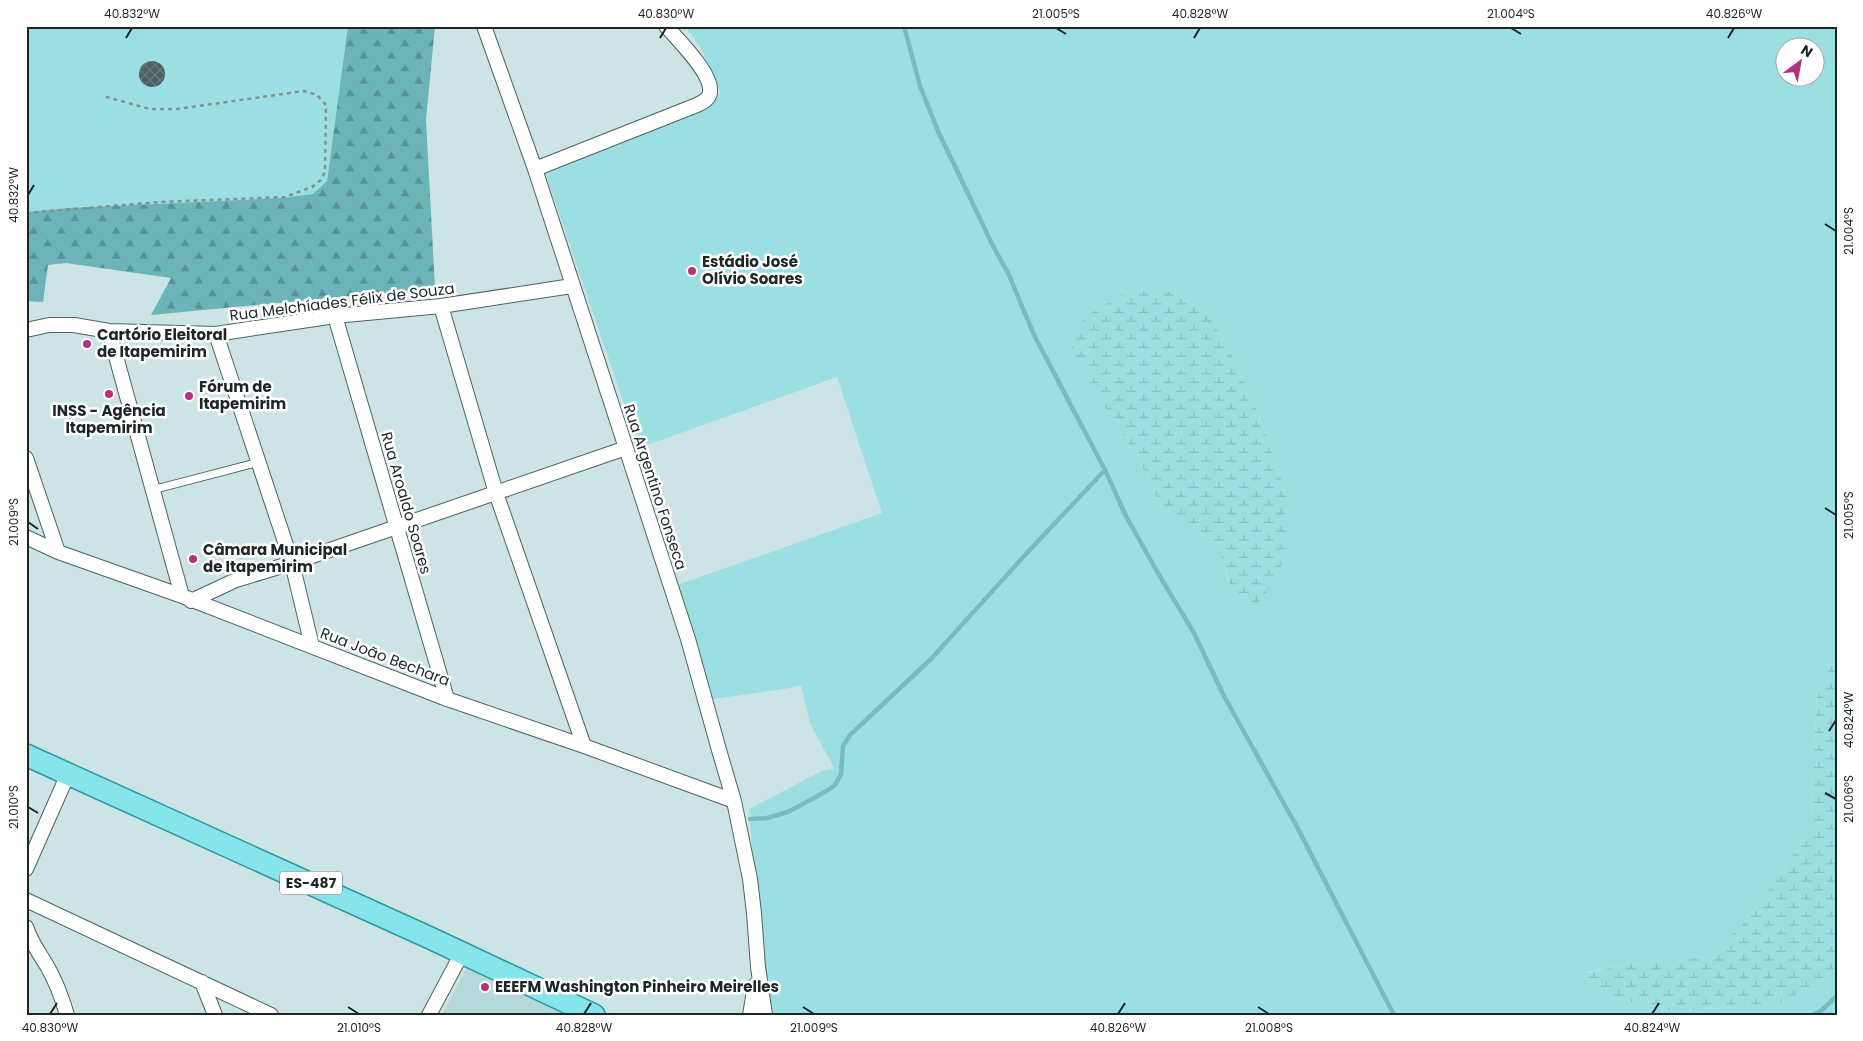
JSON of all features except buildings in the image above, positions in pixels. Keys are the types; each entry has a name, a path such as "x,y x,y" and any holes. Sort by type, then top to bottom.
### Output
{"main road":[{"name":"ES-487","path":"26,755 594,1015"}],"street":[{"name":"Rua Argentino Fonseca","path":"484,26 535,169 688,639 734,801 750,879 758,967"},
{"path":"535,169 697,105 707,98 710,91 708,78 666,26"},
{"name":"Rua Melchíades Félix de Souza","path":"26,330 49,326 74,325 108,331 216,334 335,316 441,306 572,286"},
{"path":"441,306 496,493 584,746"},
{"name":"Rua Aroaldo Soares","path":"335,316 447,699"},
{"path":"108,331 152,490 187,598 626,448"},
{"path":"216,334 292,563 312,646"},
{"path":"26,458 58,552"},
{"name":"Rua João Bechara","path":"26,537 58,552 187,598 447,699 584,746 734,801"},
{"path":"26,868 68,774"},
{"path":"26,900 271,1015"},
{"path":"26,927 29,946 48,967 67,1015"},
{"path":"429,1015 462,953"},
{"path":"750,1015 758,967"},
{"path":"758,967 765,1015"},
{"path":"202,982 215,1015"}],"lane":[{"path":"152,490 259,462"}],"path":[{"path":"26,213 160,202 285,197 312,188 321,180 325,172 326,105 317,95 304,91 163,110 150,109 103,96"}],"shaded area":[{"name":"EEEFM Washington Pinheiro Meirelles","path":"468,965 561,1008 557,1015 442,1015"}],"green space":[{"path":"26,26 348,26 327,181 314,194 282,198 70,208 26,212"},
{"path":"348,26 435,26 426,120 435,288 151,315 171,278 66,263 48,265 43,302 26,301 26,212 70,208 282,198 313,194 327,181"},
{"path":"685,26 1837,26 1837,653 1833,658 1817,698 1812,825 1778,878 1742,925 1707,957 1631,964 1587,972 1599,995 1672,1011 1736,1007 1787,1001 1837,969 1837,1015 774,1015 763,982 749,809 820,772 834,768 810,723 801,685 713,699 677,585 882,513 837,377 639,448 543,166 721,94 700,47","holes":["1173,292 1208,314 1226,343 1258,413 1289,505 1228,585 1225,564 1215,547 1194,527 1160,505 1147,474 1125,440"]},
{"path":"1142,291 1173,292 1208,314 1226,343 1258,413 1279,471 1289,505 1287,547 1276,580 1260,601 1247,607 1232,599 1225,564 1215,547 1194,527 1173,520 1160,505 1147,474 1071,349 1079,325 1094,311 1122,295"},
{"path":"1837,653 1837,969 1787,1001 1736,1007 1672,1011 1599,995 1586,973 1631,964 1707,957 1742,925 1778,878 1812,825 1817,698 1833,658"}],"waterway":[{"path":"904,26 920,86 938,131 993,246 1009,275 1034,335 1105,470 1126,516 1194,633 1224,696 1297,827 1394,1015"},
{"path":"750,819 767,818 788,812 835,785 841,774 843,746 850,735 931,659 1105,470"},
{"path":"1813,1015 1822,1010 1837,996"}],"place":[{"name":"Estádio José Olívio Soares","path":"692,271"},
{"name":"Cartório Eleitoral de Itapemirim","path":"87,344"},
{"name":"INSS - Agência Itapemirim","path":"109,394"},
{"name":"Fórum de Itapemirim","path":"189,396"},
{"name":"Câmara Municipal de Itapemirim","path":"193,559"},
{"name":"EEEFM Washington Pinheiro Meirelles","path":"485,987"}]}
